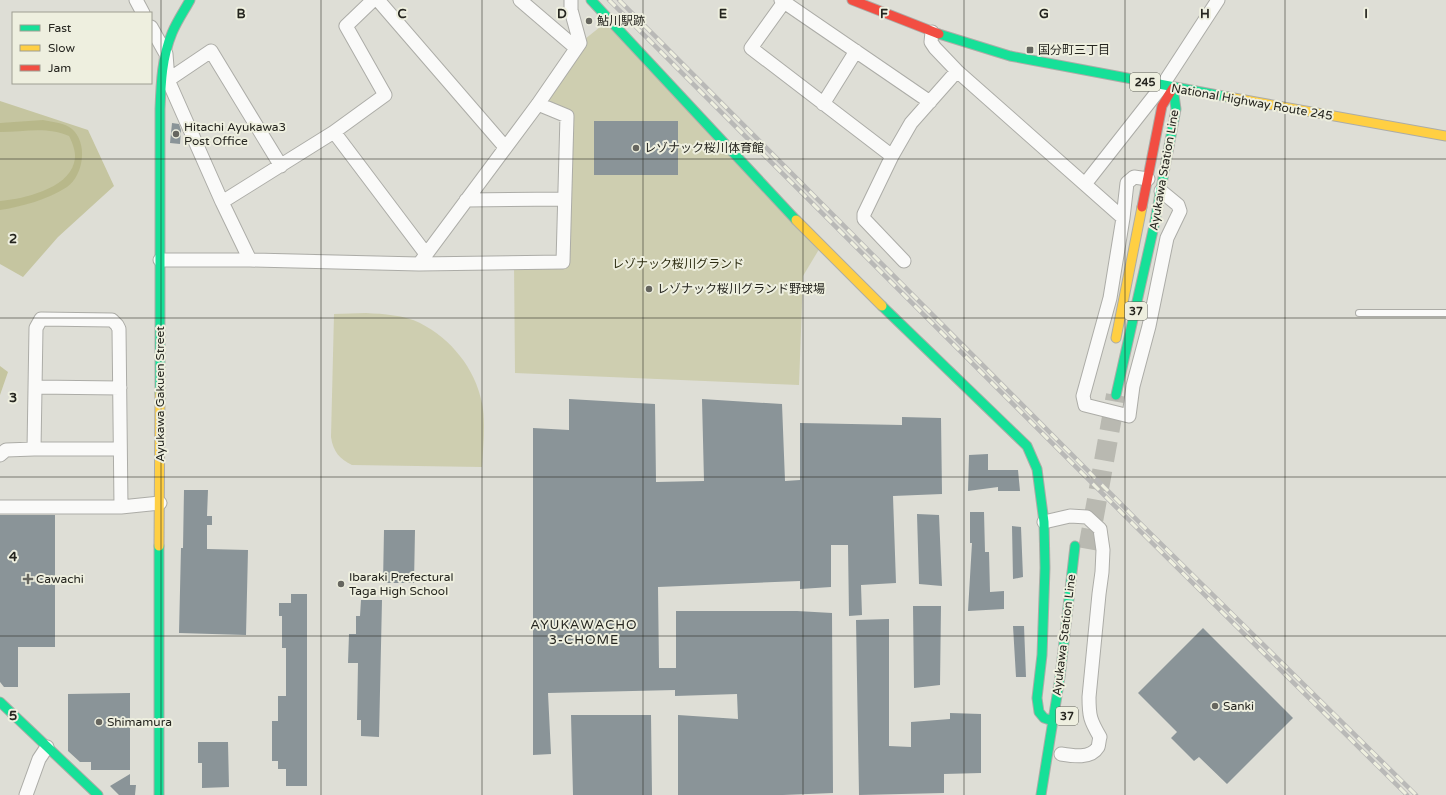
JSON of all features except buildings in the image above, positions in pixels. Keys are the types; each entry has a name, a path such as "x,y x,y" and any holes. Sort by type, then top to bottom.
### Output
{"main road":[{"name":"Ayukawa Gakuen Street","path":"159,795 161,83 171,34 190,0"},
{"path":"591,0 821,246 1027,446 1037,469 1044,522 1045,568 1042,655 1037,698 1039,712 1044,718 1053,721"},
{"name":"National Highway Route 245","path":"852,0 868,3 932,32 1010,56 1168,87 1446,136"},
{"name":"Ayukawa Station Line","path":"1113,349 1162,106 1168,87"},
{"name":"Ayukawa Station Line","path":"1116,395 1140,293 1176,109 1168,87"},
{"name":"Ayukawa Station Line","path":"1041,795 1060,677 1075,546"},
{"path":"0,702 98,795"}],"street":[{"path":"136,0 142,12"},
{"path":"520,0 576,48"},
{"path":"423,259 538,104 580,43 571,10 571,0"},
{"path":"1085,184 1168,87 1218,0"},
{"path":"892,156 751,48 782,1 930,102"},
{"path":"222,202 334,132 385,95 346,26 381,2 505,147"},
{"path":"152,29 166,54 168,80 222,202 250,260"},
{"path":"932,32 931,42 934,48 957,72 1123,218"},
{"path":"168,80 211,51 281,166"},
{"path":"823,104 856,51"},
{"path":"904,261 864,219 864,214 892,156 911,123 957,72"},
{"path":"160,260 423,259 563,262 567,116 538,104"},
{"path":"334,132 423,259"},
{"path":"1148,179 1134,177 1127,183 1110,298 1083,396 1085,405 1129,416 1133,386 1149,326 1167,238 1180,211 1178,205 1161,191"},
{"path":"466,200 564,199"},
{"path":"34,449 36,328 41,319 112,320 117,324 119,329 121,507"},
{"path":"35,387 120,388"},
{"path":"0,455 6,450 120,449"},
{"path":"0,507 121,507 160,503"},
{"path":"1044,522 1070,516 1087,517 1100,529 1103,550 1089,702 1089,713 1100,737 1098,747 1090,753 1079,756 1061,754"},
{"path":"26,795 39,759 47,747"}],"lane":[{"path":"1359,313 1446,313"}],"green space":[{"name":"レゾナック桜川グランド","path":"610,19 821,246 803,276 799,385 515,373 514,263 563,262 567,116 538,104 580,43"},
{"path":"334,314 387,314 414,320 442,337 460,356 474,378 482,403 484,427 482,467 352,465 344,460 335,451 331,437"}],"shaded area":[{"path":"0,101 88,130 114,186 58,237 23,277 0,264"},
{"path":"43,120 66,125 77,135 82,150 82,159 77,175 73,182 67,187 52,195 26,205 0,210 0,201 20,198 43,191 63,180 70,172 74,163 75,153 69,136 44,130 0,132 0,123"},
{"path":"0,366 8,372 0,395"}],"tunnel":[{"path":"1088,549 1116,395"}],"railway":[{"path":"609,0 1136,527 1407,795"},
{"path":"619,0 1140,523 1416,795"}],"traffic: fast":[{"path":"160,393 160,109 162,80 166,51 172,33 190,0"},
{"path":"591,0 796,220"},
{"path":"939,34 1010,56 1228,97"},
{"path":"1116,395 1154,226 1176,109 1173,88"},
{"path":"882,306 1027,446 1037,469 1044,522 1045,568 1042,655 1037,698 1039,712 1044,718 1053,721"},
{"path":"159,546 159,795"},
{"path":"1041,795 1060,677 1075,546"},
{"path":"0,702 98,795"}],"traffic: slow":[{"path":"1228,97 1446,136"},
{"path":"1116,338 1142,207"},
{"path":"796,220 882,306"},
{"path":"159,546 160,393"}],"traffic: jam":[{"path":"852,0 939,34"},
{"path":"1142,207 1162,106 1173,88"}],"place":[{"name":"鮎川駅跡","path":"589,21"},
{"name":"国分町三丁目","path":"1030,50"},
{"name":"Hitachi Ayukawa3 Post Office","path":"176,134"},
{"name":"レゾナック桜川体育館","path":"636,148"},
{"name":"レゾナック桜川グランド野球場","path":"649,289"},
{"name":"Cawachi","path":"28,579"},
{"name":"Ibaraki Prefectural Taga High School","path":"341,584"},
{"name":"Sanki","path":"1215,706"},
{"name":"Shimamura","path":"99,722"}],"district":[{"name":"AYUKAWACHO 3-CHOME","path":"584,632"}]}
